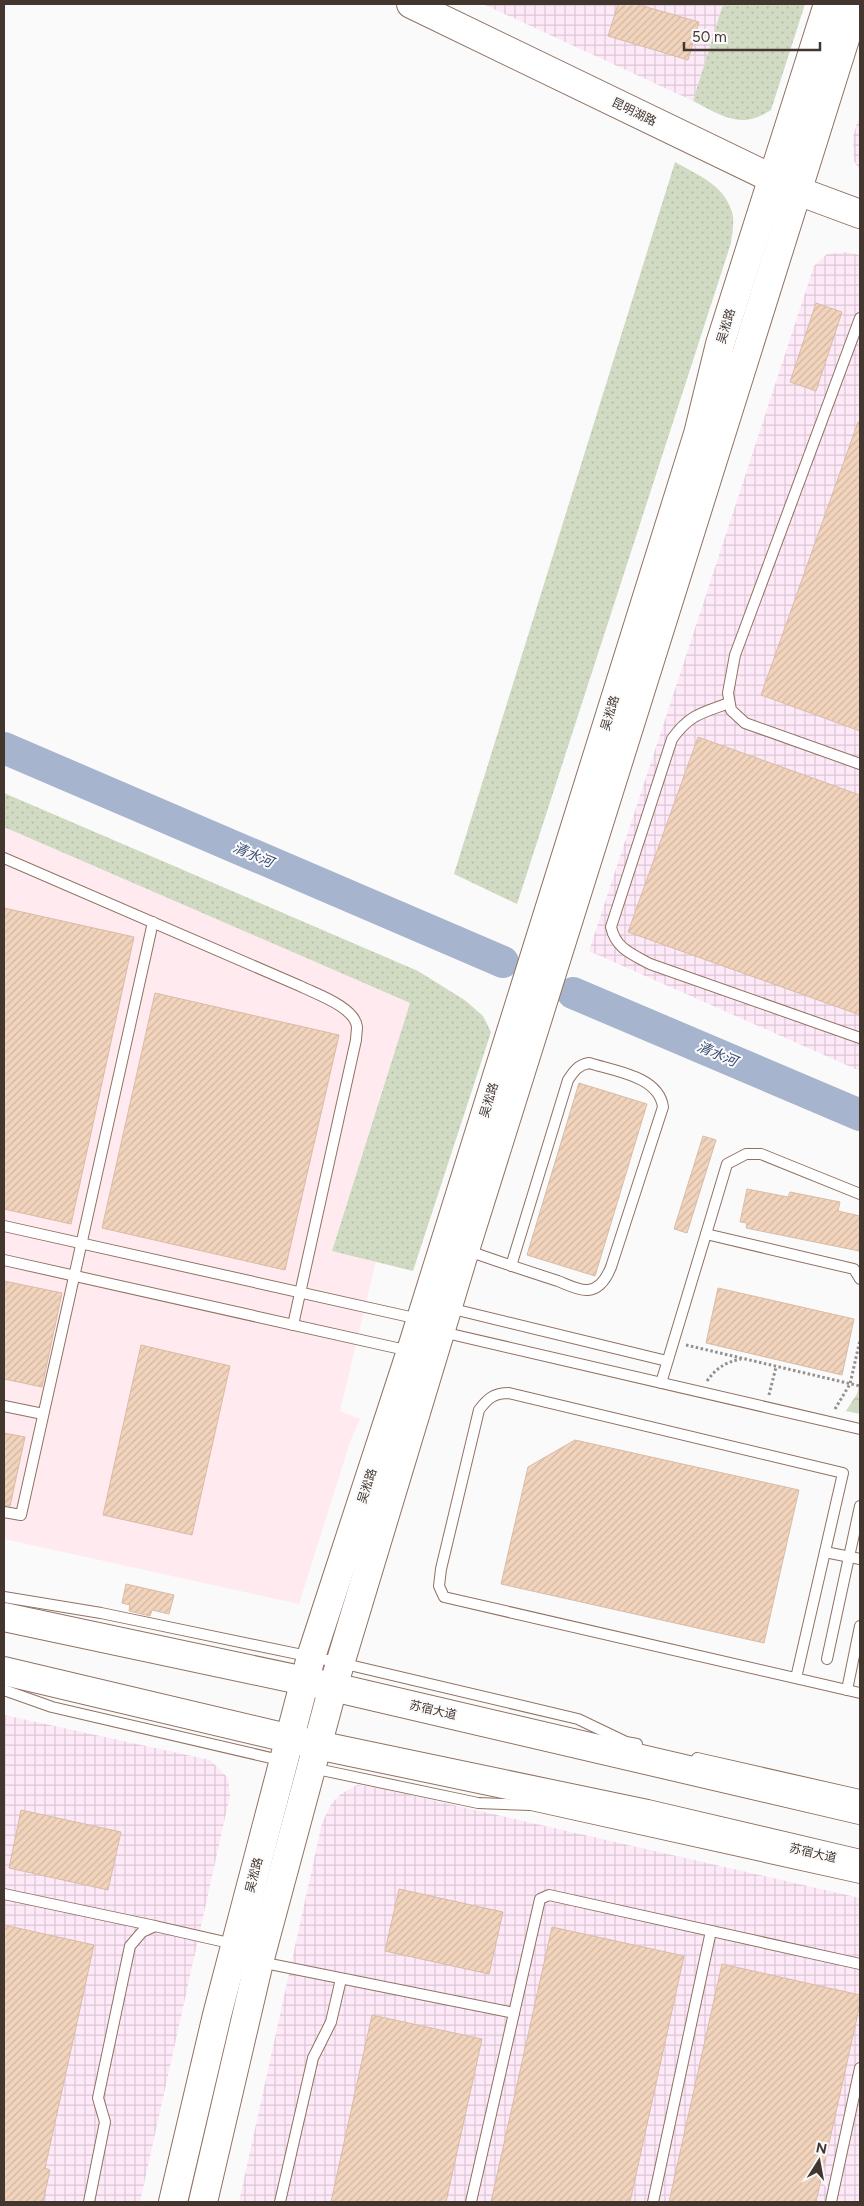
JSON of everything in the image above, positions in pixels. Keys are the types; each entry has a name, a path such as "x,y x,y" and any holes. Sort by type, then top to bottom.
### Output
{"main road":[{"name":"昆明湖路","path":"411,4 798,192 860,214"},
{"name":"吴淞路","path":"300,1757 337,1675 430,1327 692,453 720,344 828,4"},
{"name":"吴淞路","path":"173,2202 251,1950 300,1757 308,1669 430,1327 464,1250 856,4"},
{"name":"苏宿大道","path":"4,1617 337,1675 860,1810"},
{"name":"苏宿大道","path":"4,1671 300,1757 647,1814 860,1864"},
{"name":"吴淞路","path":"203,2202 251,1950"}],"lane":[{"path":"860,318 735,655 728,692 731,710 745,723 860,764"},
{"path":"729,703 697,715 684,723 672,739 611,928 614,939 625,950 650,964 860,1038"},
{"path":"4,858 300,986 342,1007 352,1016 357,1026 356,1040 293,1325"},
{"path":"4,1512 20,1515 153,922"},
{"path":"464,1250 511,1266 587,1290 598,1286 606,1279 663,1107 662,1098 657,1090 646,1081 588,1063 581,1064 574,1071 568,1080 511,1266"},
{"path":"660,1382 727,1164 746,1154 761,1154 860,1194"},
{"path":"4,1226 300,1292 430,1327 860,1429"},
{"path":"706,1234 854,1269 860,1279"},
{"path":"4,1260 293,1325 430,1327 667,1361"},
{"path":"796,1678 843,1473 509,1393 498,1393 488,1398 479,1410 441,1569 439,1586 444,1597 860,1693"},
{"path":"4,1406 43,1414"},
{"path":"827,1659 860,1506"},
{"path":"825,1552 860,1559"},
{"path":"4,1597 101,1613 308,1669"},
{"path":"847,1690 860,1626"},
{"path":"337,1675 578,1719 626,1742 645,1746"},
{"path":"4,1690 52,1707 300,1757 478,1803 531,1804 860,1878"},
{"path":"682,1754 860,1795"},
{"path":"4,1894 155,1926 251,1950 341,1979 514,2013"},
{"path":"472,2202 540,1899 549,1896 860,1964"},
{"path":"89,2202 105,2122 98,2098 130,1946 142,1932 155,1926"},
{"path":"653,2202 711,1931"},
{"path":"280,2202 313,2058 324,2041 331,2022 341,1979"},
{"path":"832,2202 860,2068"}],"path":[{"path":"827,1421 850,1384 860,1340"},
{"path":"673,1342 860,1386"},
{"path":"700,1392 713,1372 728,1362 743,1359"},
{"path":"767,1407 776,1367"}],"shaded area":[{"path":"483,4 723,4 693,101"},
{"path":"860,113 860,171 854,161 853,137"},
{"path":"848,252 860,255 860,1071 589,951 814,266 827,254"},
{"path":"4,827 410,1003 332,1250 376,1261 340,1411 360,1419 350,1442 299,1604 4,1539"},
{"path":"4,1715 210,1760 228,1778 230,1795 140,2202 4,2202"},
{"path":"357,1785 379,1788 860,1898 860,2202 239,2202 322,1823 331,1804 341,1794"}],"green space":[{"path":"723,4 805,4 771,110 750,119 732,119 713,112 693,101"},
{"path":"675,162 702,177 724,196 733,216 731,243 517,904 454,874"},
{"path":"4,793 418,971 466,1001 483,1016 491,1032 413,1271 332,1251 410,1003 4,827"},
{"path":"860,1381 860,1414 846,1411 857,1394"}],"building":[{"path":"618,4 636,4 699,22 688,60 608,36"},
{"path":"816,303 842,312 816,391 790,382"},
{"path":"858,422 860,422 860,731 761,695"},
{"path":"698,737 860,795 860,1015 628,932"},
{"path":"4,908 134,937 71,1224 4,1209"},
{"path":"155,993 339,1035 285,1270 102,1228"},
{"path":"579,1083 647,1104 595,1276 527,1255"},
{"path":"703,1136 716,1140 687,1233 674,1229"},
{"path":"747,1189 788,1197 790,1192 840,1202 838,1211 860,1216 859,1251 746,1228 747,1223 740,1222"},
{"path":"4,1281 62,1293 42,1387 4,1379"},
{"path":"718,1288 854,1319 842,1375 706,1343"},
{"path":"141,1345 230,1366 192,1535 103,1515"},
{"path":"4,1433 25,1437 10,1506 4,1505"},
{"path":"575,1440 799,1490 764,1643 501,1584 528,1467"},
{"path":"126,1584 174,1595 169,1614 152,1610 150,1616 129,1611 130,1605 122,1603"},
{"path":"21,1810 121,1832 108,1890 9,1868"},
{"path":"399,1889 503,1912 489,1974 385,1951"},
{"path":"4,1925 94,1945 45,2168 50,2170 43,2202 4,2202"},
{"path":"552,1927 684,1956 630,2202 491,2202"},
{"path":"722,1964 860,1995 860,2004 816,2202 669,2202"},
{"path":"372,2015 482,2039 446,2202 331,2202"}],"waterway":[{"name":"清水河","path":"4,748 503,962"},
{"name":"清水河","path":"573,993 860,1115"}]}
